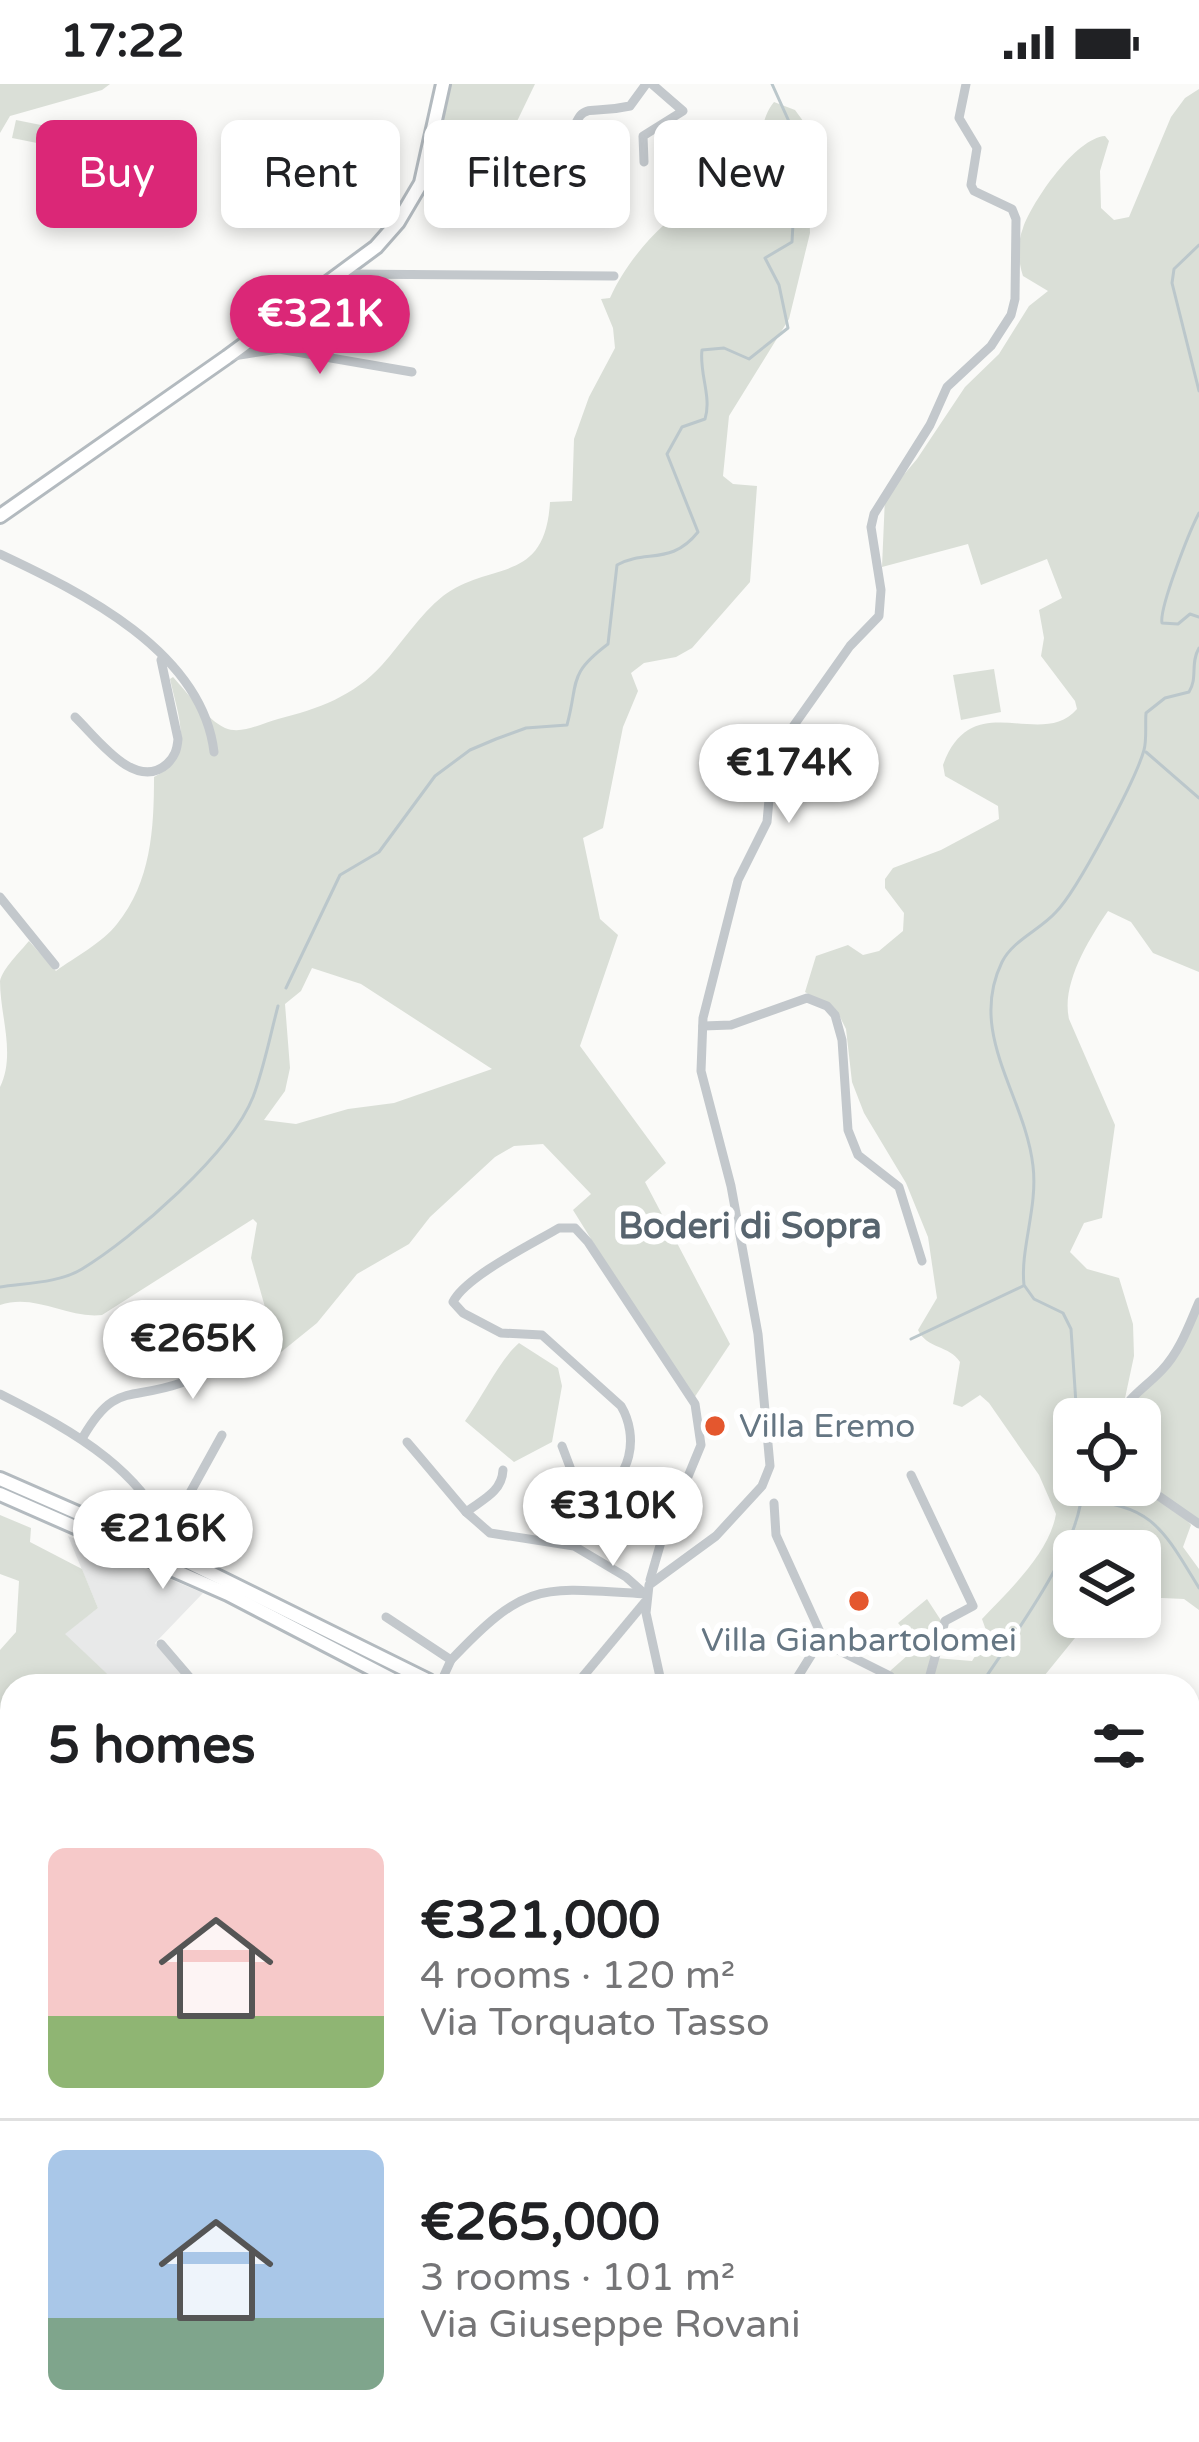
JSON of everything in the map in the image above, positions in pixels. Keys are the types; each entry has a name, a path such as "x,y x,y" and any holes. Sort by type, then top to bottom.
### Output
{"street":[{"path":"0,516 376,247 398,222 421,183 442,84"},
{"path":"577,120 589,108 630,106 649,84 683,111 644,136 644,162"},
{"path":"584,1674 646,1594 716,1536 762,1486 770,1466 758,1334 731,1186 701,1072 703,1025 738,880 767,822 772,765 850,646 879,616 881,590 871,527 874,514 930,425 947,387 991,346 1012,315 1016,218 1012,208 974,191 971,185 977,148 959,112 966,84"},
{"path":"343,274 614,276"},
{"path":"227,357 279,350 412,372"},
{"path":"0,554 111,611 160,655 204,716 214,752"},
{"path":"75,717 132,770 147,774 160,769 177,752 178,739 160,655"},
{"path":"0,897 55,965"},
{"path":"703,1025 731,1025 807,998 827,1006 836,1016 842,1040 848,1130 858,1155 899,1187 922,1262"},
{"path":"562,1446 576,1483 595,1492 605,1489 628,1459 633,1443 629,1420 621,1406 542,1335 501,1333 463,1313 453,1302 507,1260 567,1227 575,1228 595,1253 695,1403 701,1426 696,1466 661,1542 646,1594 660,1674"},
{"path":"1128,1398 1163,1370 1199,1301"},
{"path":"83,1437 103,1405 209,1370 239,1346 236,1339"},
{"path":"1,1397 83,1437 152,1501 168,1528 176,1556"},
{"path":"176,1556 180,1511 222,1436"},
{"path":"407,1442 490,1533 574,1546 626,1576 646,1594"},
{"path":"466,1511 495,1491 502,1470"},
{"path":"911,1475 973,1606 945,1621 930,1674"},
{"path":"0,1479 176,1556 415,1674"},
{"path":"0,1495 229,1594 383,1674"},
{"path":"1161,1499 1199,1524"},
{"path":"774,1503 776,1535 820,1641 886,1674"},
{"path":"442,1674 493,1616 529,1596 578,1589 646,1594"},
{"path":"386,1617 451,1660"},
{"path":"799,1674 820,1641"},
{"path":"160,1644 186,1674"}],"shaded area":[{"path":"0,84 110,84 10,116 0,133"},
{"path":"449,84 535,84 518,120 442,120"},
{"path":"1199,89 1199,972 1153,953 1131,922 1108,911 1078,962 1069,991 1069,1019 1115,1125 1102,1218 1084,1223 1070,1252 1087,1269 1119,1278 1133,1324 1134,1356 1125,1398 1053,1398 1053,1506 1161,1506 1161,1398 1132,1398 1166,1370 1199,1309 1199,1520 1179,1511 1191,1525 1183,1547 1199,1569 1199,1610 1184,1599 1161,1598 1161,1530 1053,1530 1053,1638 1075,1638 1046,1674 893,1674 890,1671 918,1646 898,1623 927,1599 942,1622 935,1658 972,1661 988,1636 982,1619 1037,1557 1056,1514 1039,1475 989,1403 980,1395 962,1407 953,1404 960,1362 918,1330 937,1298 928,1237 906,1183 864,1113 852,1082 846,1029 837,1011 805,992 816,956 848,945 863,955 879,951 903,931 904,913 885,888 893,868 941,850 999,819 998,806 945,776 943,765 956,741 971,728 989,723 1045,724 1077,709 1041,656 1044,638 1039,610 1062,598 1047,559 981,585 968,544 882,567 885,497 965,387 999,354 1029,306 1048,291 1023,276 1019,252 1023,228 1046,187 1094,139 1105,136 1109,141 1100,171 1101,208 1114,220 1129,217 1171,117"},
{"path":"774,102 795,110 802,120 764,120"},
{"path":"16,120 36,124 36,143 12,138"},
{"path":"810,228 789,319 729,416 723,476 733,484 757,486 750,582 692,648 676,657 644,663 631,673 638,691 623,727 603,828 583,838 600,919 618,935 580,1046 666,1163 645,1182 730,1344 692,1401 573,1210 591,1194 543,1144 514,1146 495,1157 430,1217 409,1244 357,1274 317,1323 270,1361 262,1360 257,1352 269,1321 251,1258 257,1223 253,1219 102,1315 26,1302 0,1305 0,1087 7,1048 0,981 29,941 56,971 104,937 128,908 148,854 154,777 167,768 180,747 180,721 170,679 211,718 232,730 307,711 335,700 371,676 443,596 526,559 546,529 550,502 572,501 574,439 615,348 601,299 610,298 659,230","holes":["312,968 361,984 492,1069 394,1103 348,1109 296,1124 264,1120 285,1091 290,1068 285,1004 301,991"]},
{"path":"994,669 1001,712 961,720 953,675"},
{"path":"519,1343 558,1368 562,1386 552,1442 514,1462 465,1421"},
{"path":"0,1515 31,1528 30,1542 82,1569 98,1608 65,1634 107,1674 0,1674 0,1650 16,1632 19,1581 0,1574"},
{"path":"68,1536 203,1593 155,1643 182,1674 107,1674 64,1634 98,1608"}],"waterway":[{"path":"286,988 340,875 379,852 435,776 470,750 496,739 526,728 567,725 580,672 608,644 617,565 678,549 698,532 667,454 682,427 705,419 702,350 724,348 749,359 788,328 779,285 765,258 792,242 794,205 810,168 772,84"},
{"path":"1199,245 1174,269 1172,283 1199,391"},
{"path":"1199,513 1170,586 1162,623 1178,624 1190,614 1199,617"},
{"path":"1076,1398 1071,1329 1063,1313 1034,1299 1024,1285 1033,1166 994,1039 993,989 1007,954 1056,912 1077,882 1139,764 1146,713 1165,698 1189,692 1199,648"},
{"path":"1146,752 1199,798"},
{"path":"0,1287 53,1280 82,1269 153,1216 203,1168 253,1097 278,1006"},
{"path":"911,1339 1023,1286"},
{"path":"988,1674 1059,1562 1080,1506"},
{"path":"1119,1506 1154,1524 1199,1588"}],"place":[{"name":"Villa Eremo","path":"715,1426"},
{"name":"Villa Gianbartolomei","path":"859,1601"}],"district":[{"name":"Boderi di Sopra","path":"750,1226"}]}
